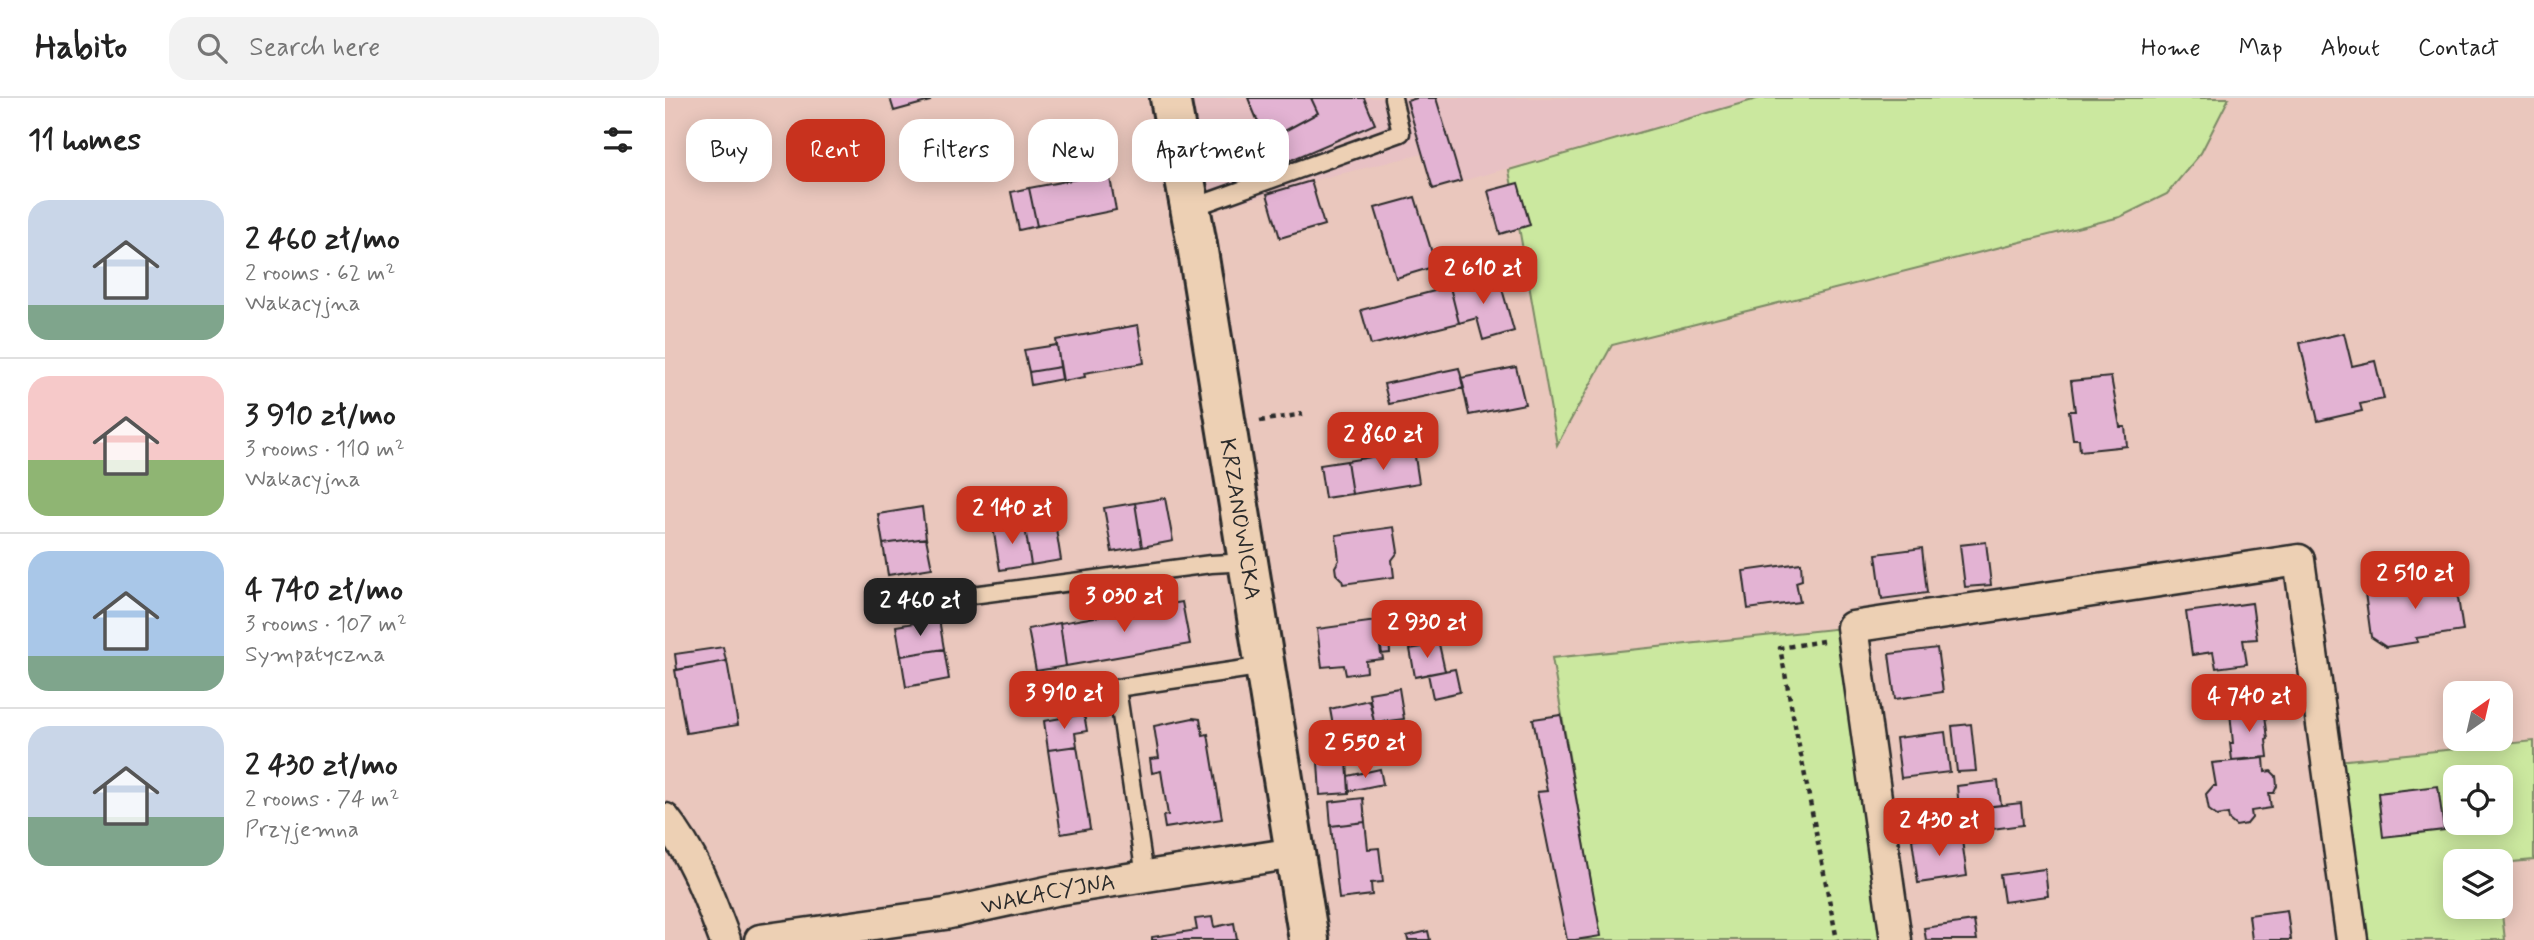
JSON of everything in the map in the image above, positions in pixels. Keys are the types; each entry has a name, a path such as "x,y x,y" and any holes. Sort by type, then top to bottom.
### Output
{"street":[{"name":"KRZANOWICKA","path":"1170,98 1191,208 1310,940"},
{"path":"1896,940 1853,632 2299,560 2352,940"},
{"path":"665,819 684,842 701,875 725,940"},
{"name":"WAKACYJNA","path":"760,940 945,914 1056,890 1295,853"}],"lane":[{"path":"1191,208 1401,133 1393,98"},
{"path":"964,596 1211,564 1249,562"},
{"path":"1145,876 1117,688 1265,666"}],"path":[{"path":"1249,423 1303,414"},
{"path":"1837,940 1780,648 1853,632"}],"shaded area":[{"path":"1170,98 1760,98 1433,189 1422,154 1311,181 1192,217 1186,182 1289,182 1289,119 1174,119"}],"green space":[{"path":"1760,98 2229,98 2201,153 2167,194 2120,217 1612,345 1557,445 1509,170"},
{"path":"1852,627 1896,940 1575,940 1600,935 1552,658"},
{"path":"2534,741 2534,860 2513,862 2513,849 2443,849 2443,919 2503,919 2505,940 2352,940 2328,762 2443,750 2513,751 2513,743"}],"building":[{"path":"890,98 929,98 930,101 894,111"},
{"path":"1248,98 1311,98 1318,113 1289,129 1289,119 1257,119"},
{"path":"1311,98 1364,98 1375,124 1289,161 1289,129 1318,113"},
{"path":"1436,98 1461,181 1433,189 1407,101"},
{"path":"1311,181 1324,225 1280,238 1267,194"},
{"path":"1061,182 1111,182 1116,210 1037,226 1029,188"},
{"path":"1518,183 1530,225 1500,234 1488,191"},
{"path":"1029,188 1037,226 1019,230 1011,192"},
{"path":"1415,197 1436,266 1396,278 1375,208"},
{"path":"1498,275 1514,331 1483,340 1477,318 1459,323 1450,287"},
{"path":"1450,287 1459,323 1371,345 1361,310"},
{"path":"1138,325 1144,363 1084,373 1085,377 1063,381 1056,340"},
{"path":"2344,333 2352,366 2375,361 2384,399 2360,404 2362,411 2318,421 2300,343"},
{"path":"1057,345 1060,367 1029,372 1024,350"},
{"path":"1060,367 1062,379 1031,385 1029,372"},
{"path":"1516,367 1525,404 1469,415 1461,378"},
{"path":"1459,368 1464,388 1389,404 1384,384"},
{"path":"2111,377 2120,427 2125,427 2127,446 2080,451 2079,439 2073,439 2069,411 2075,411 2071,381"},
{"path":"1414,450 1419,483 1352,494 1347,461"},
{"path":"1347,461 1352,494 1325,498 1320,465"},
{"path":"1165,498 1173,541 1142,547 1135,503"},
{"path":"1135,503 1142,547 1112,552 1104,508"},
{"path":"922,507 926,538 883,544 878,514"},
{"path":"1054,516 1061,560 1031,565 1024,521"},
{"path":"1024,521 1031,565 1000,570 993,527"},
{"path":"1394,527 1398,552 1392,560 1394,577 1343,584 1335,567 1339,560 1336,535"},
{"path":"926,538 932,568 888,575 883,544"},
{"path":"1986,542 1991,585 1965,587 1960,545"},
{"path":"1922,548 1927,593 1882,599 1876,554"},
{"path":"1801,563 1802,580 1796,582 1800,602 1748,609 1743,571"},
{"path":"2454,571 2463,631 2416,638 2418,642 2386,647 2371,637 2365,593 2393,588 2394,592 2425,587 2423,575"},
{"path":"1182,602 1190,644 1066,666 1060,623"},
{"path":"2252,603 2257,639 2243,640 2247,664 2216,668 2213,652 2192,655 2186,612"},
{"path":"1470,607 1473,628 1414,637 1411,616"},
{"path":"1410,611 1414,634 1379,640 1375,616"},
{"path":"939,619 944,649 901,656 896,626"},
{"path":"1376,621 1383,659 1366,661 1367,672 1346,675 1344,665 1322,667 1317,629"},
{"path":"1060,623 1066,666 1036,671 1028,629"},
{"path":"1389,638 1390,653 1381,654 1379,640"},
{"path":"1439,644 1445,671 1415,677 1410,649"},
{"path":"723,647 726,661 677,670 675,654"},
{"path":"1937,648 1943,692 1895,699 1889,654"},
{"path":"944,649 949,679 906,687 901,656"},
{"path":"727,661 738,725 686,733 675,670"},
{"path":"1455,669 1460,692 1433,698 1428,674"},
{"path":"1399,688 1404,719 1374,723 1369,693"},
{"path":"1369,700 1378,739 1337,748 1330,709"},
{"path":"2264,707 2268,757 2232,760 2230,712"},
{"path":"1084,714 1087,731 1075,733 1077,746 1048,750 1044,721"},
{"path":"1561,715 1601,936 1575,940 1567,940 1537,792 1547,791 1533,719"},
{"path":"1200,719 1203,735 1208,734 1222,819 1165,828 1163,816 1168,815 1161,771 1152,773 1150,759 1159,758 1154,726"},
{"path":"1971,724 1976,771 1957,772 1952,726"},
{"path":"1945,732 1950,772 1901,778 1896,738"},
{"path":"1077,746 1090,829 1061,834 1048,750"},
{"path":"2264,758 2265,772 2271,771 2276,776 2277,786 2274,793 2269,793 2271,808 2251,811 2252,818 2247,824 2236,826 2229,820 2228,814 2217,816 2209,810 2206,794 2216,786 2212,763"},
{"path":"1347,761 1349,793 1320,795 1318,762"},
{"path":"1380,769 1383,784 1349,791 1348,776"},
{"path":"1998,781 2001,805 1959,810 1957,786"},
{"path":"2438,786 2443,830 2383,837 2378,793"},
{"path":"1363,798 1365,822 1331,826 1329,802"},
{"path":"2021,803 2023,825 1961,833 1959,810"},
{"path":"1365,822 1368,849 1379,848 1383,882 1371,883 1372,895 1339,899 1331,826"},
{"path":"1961,833 1967,876 1918,883 1912,839"},
{"path":"2045,869 2048,896 2004,902 2000,875"},
{"path":"2287,910 2291,940 2252,940 2249,915"},
{"path":"1212,917 1214,927 1234,923 1237,940 1152,940 1152,937 1197,930 1195,919"},
{"path":"1974,921 1977,940 1926,940 1924,928"},
{"path":"1428,931 1430,940 1408,940 1407,936"}]}
